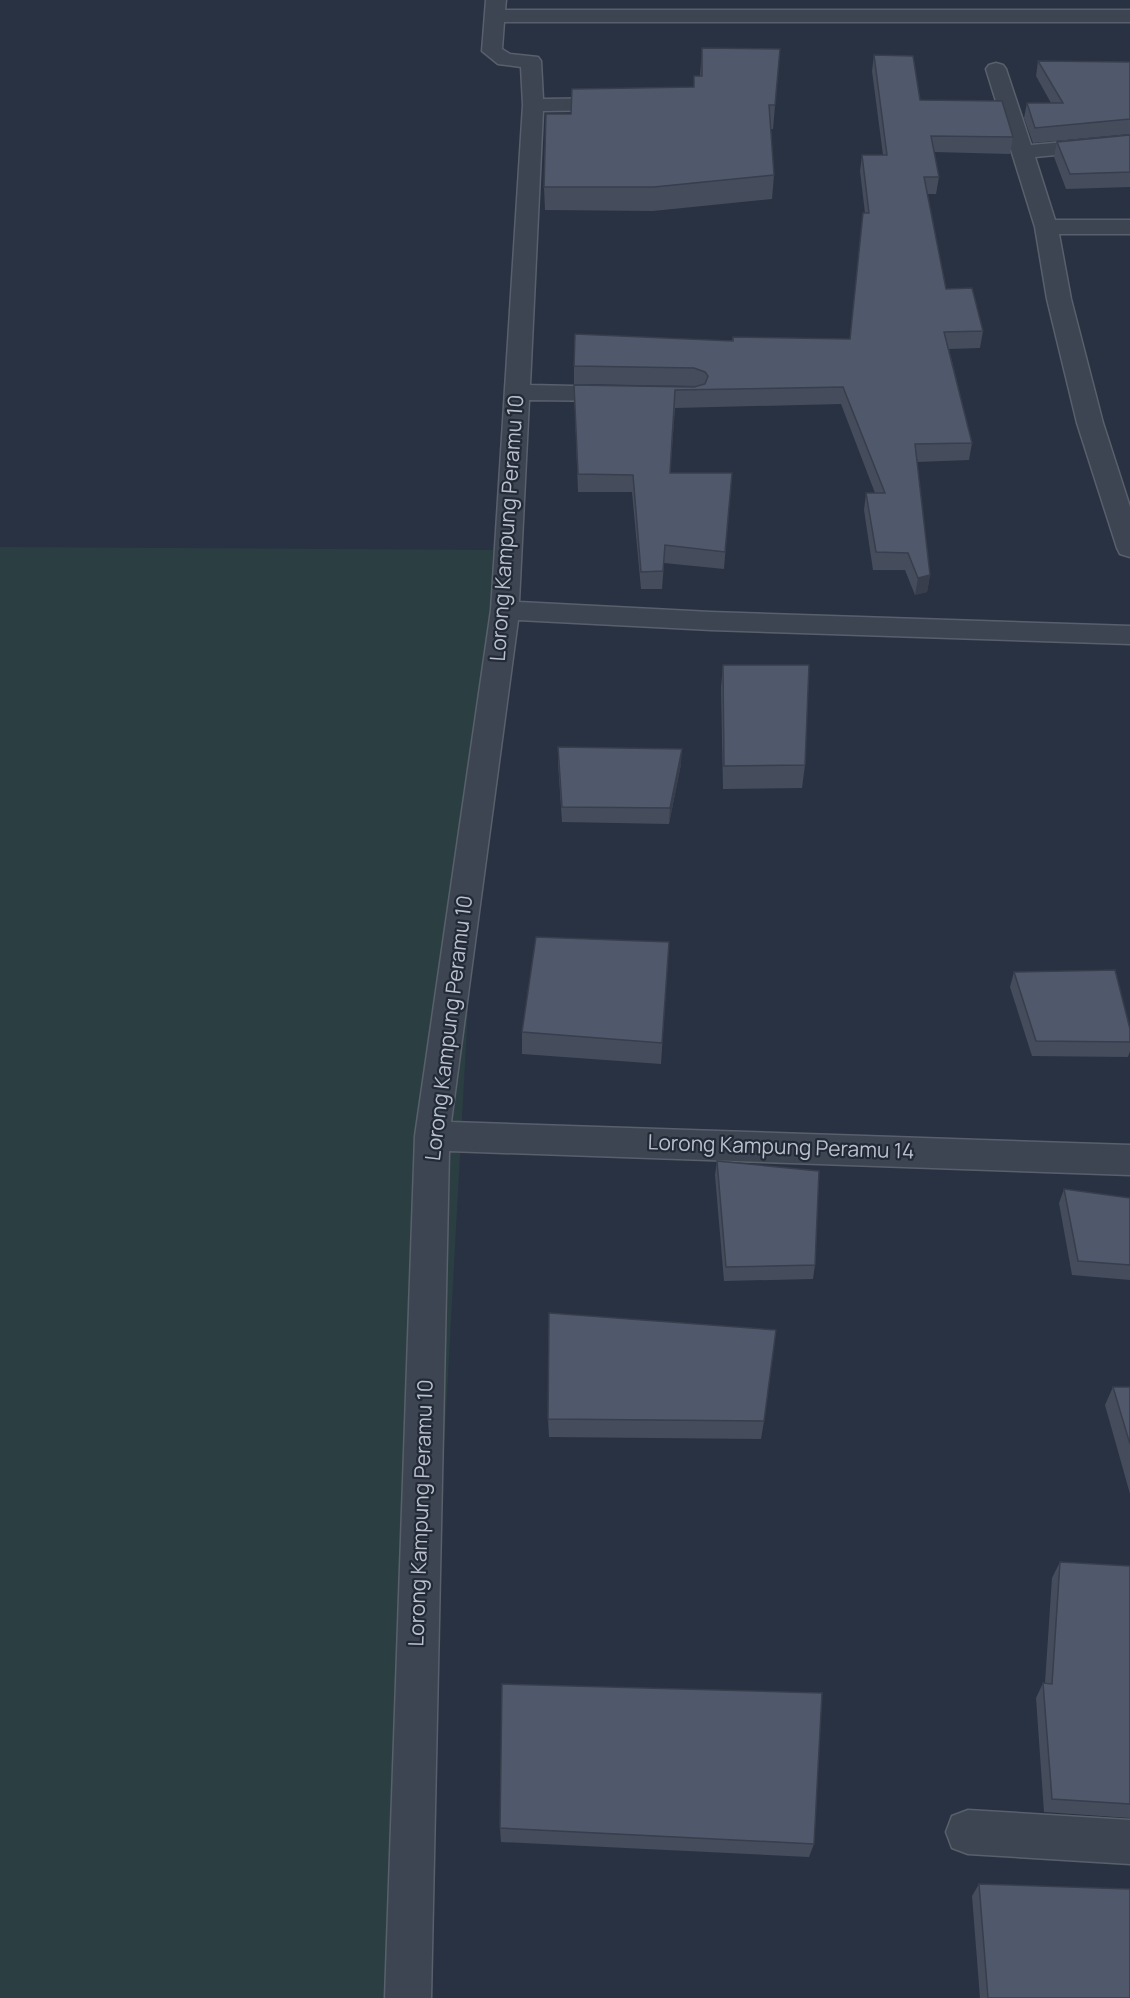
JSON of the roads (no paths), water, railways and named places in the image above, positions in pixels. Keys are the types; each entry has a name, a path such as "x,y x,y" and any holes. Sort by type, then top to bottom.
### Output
{"street":[{"path":"495,8 1056,8 1130,16"},
{"name":"Lorong Kampung Peramu 10","path":"408,1998 432,1136 505,610 533,105 531,61 505,60 492,51 495,8"},
{"path":"996,69 1046,228 1059,299 1090,423 1130,548"},
{"path":"533,105 632,103"},
{"path":"1023,152 1130,142"},
{"path":"1046,228 1130,227"},
{"path":"517,392 634,394"},
{"path":"505,610 711,621 1130,634"},
{"name":"Lorong Kampung Peramu 14","path":"432,1136 1130,1160"},
{"path":"968,1832 1130,1842"}]}
